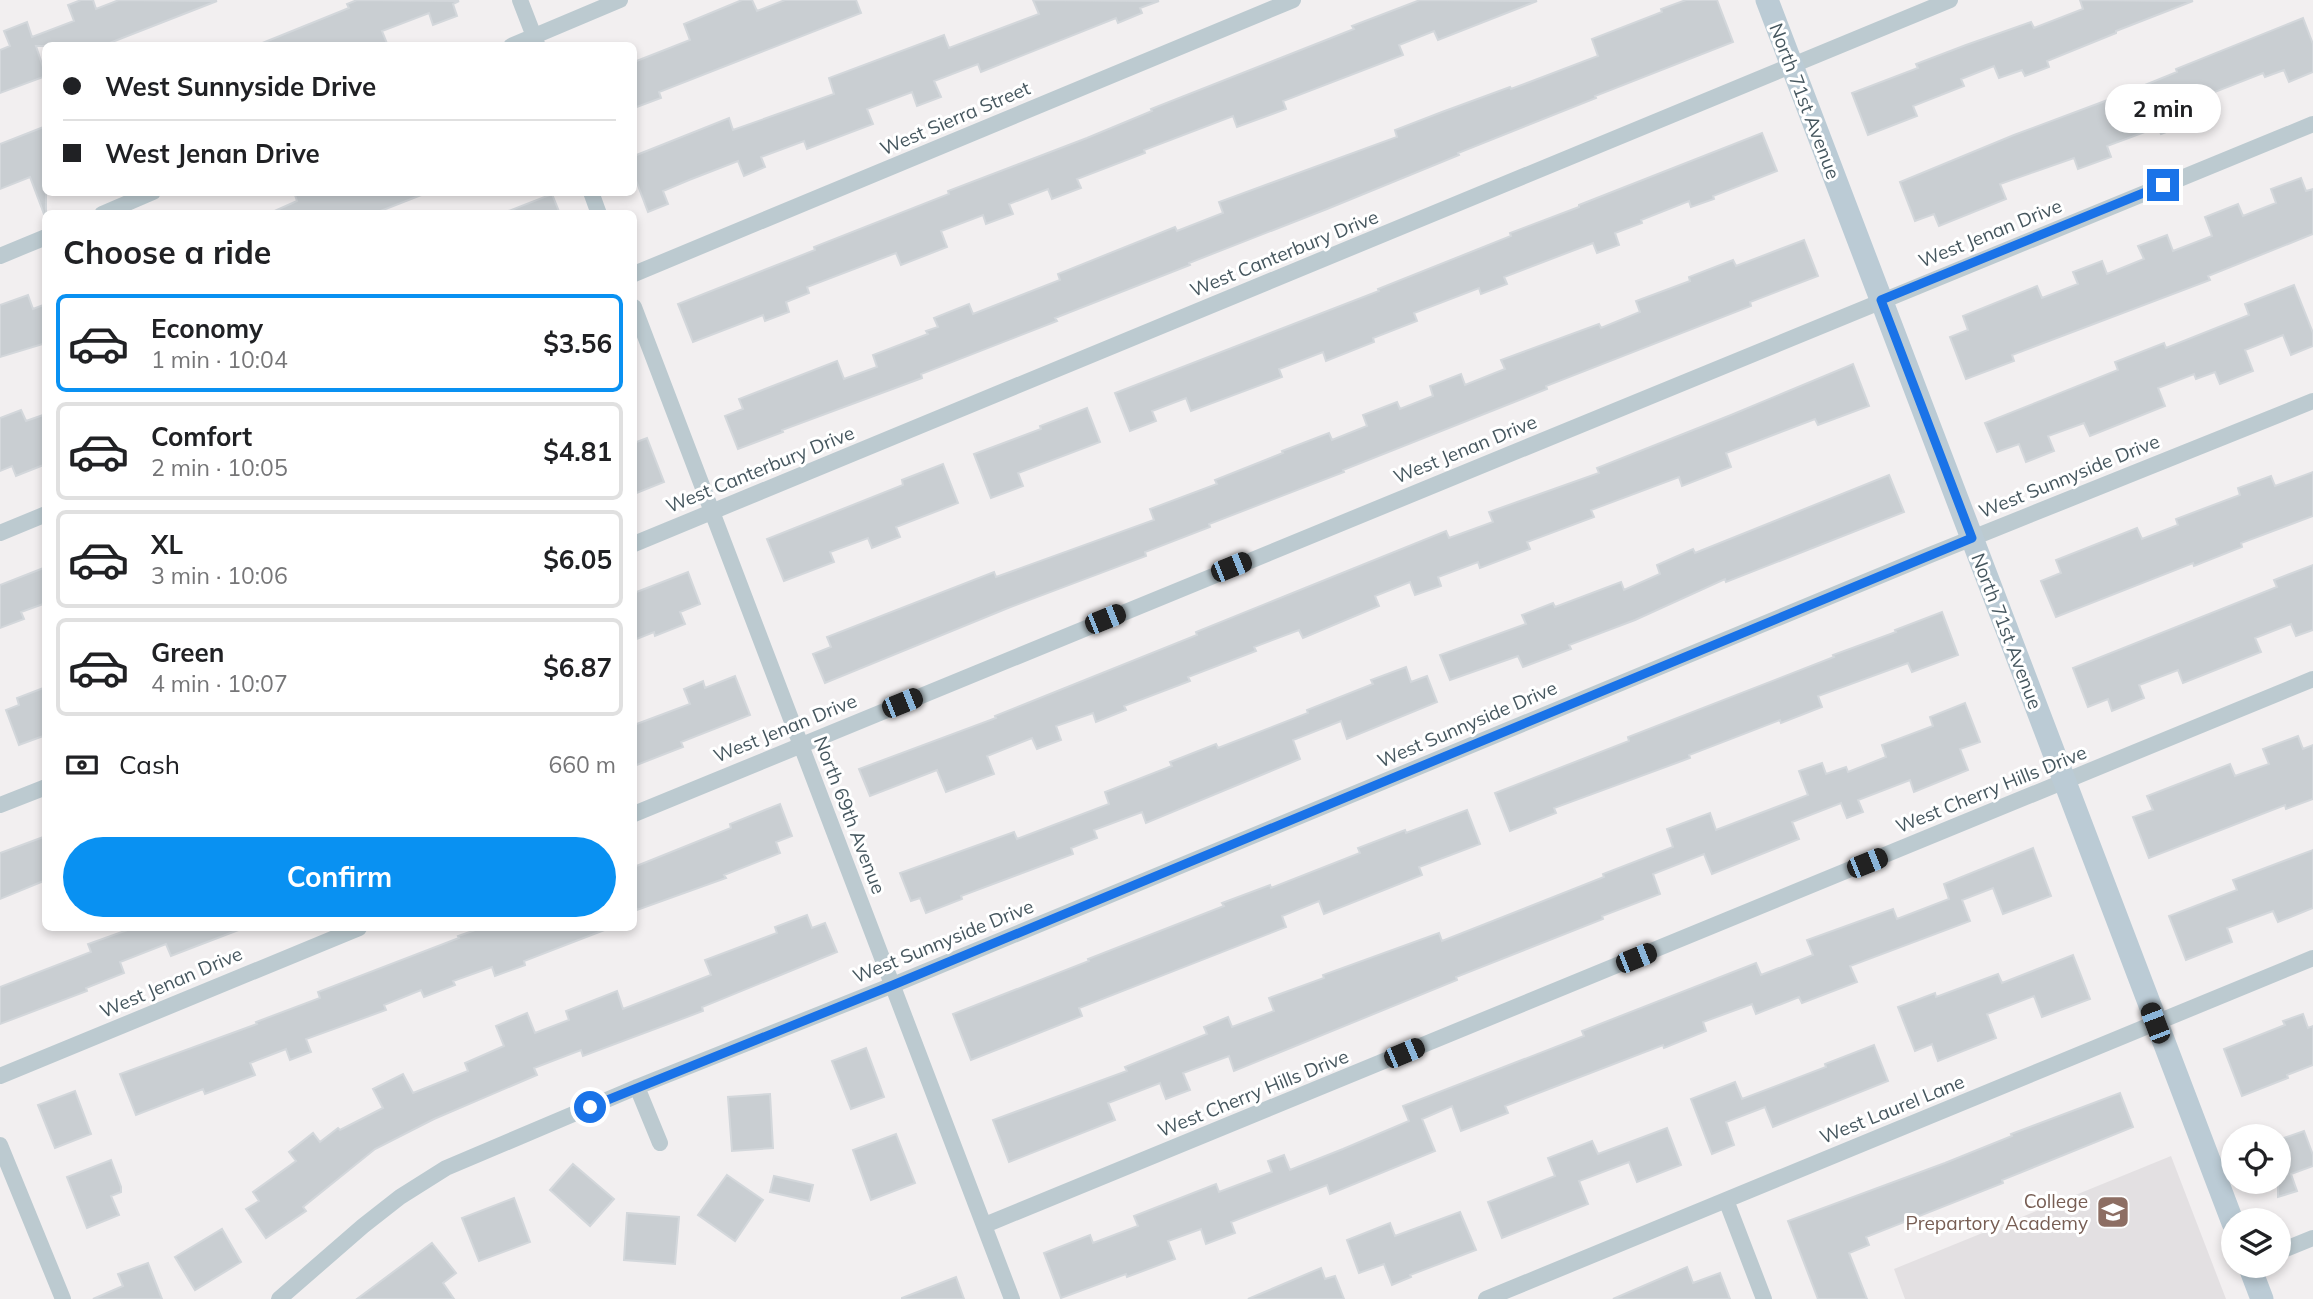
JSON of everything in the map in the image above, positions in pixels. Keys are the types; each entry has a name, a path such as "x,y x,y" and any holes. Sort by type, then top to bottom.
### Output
{"street":[{"path":"520,0 536,41 620,0"},
{"name":"West Sierra Street","path":"637,273 1293,0"},
{"name":"North 71st Avenue","path":"1767,0 2227,1208"},
{"name":"West Canterbury Drive","path":"637,543 1950,0"},
{"name":"West Jenan Drive","path":"637,813 2313,124"},
{"path":"111,210 144,196"},
{"path":"0,256 42,239"},
{"name":"North 69th Avenue","path":"637,315 1012,1299"},
{"name":"West Sunnyside Drive","path":"279,1299 363,1226 400,1197 446,1168 1972,538 2313,401"},
{"path":"0,533 42,516"},
{"name":"West Cherry Hills Drive","path":"985,1225 2313,679"},
{"path":"0,805 42,788"},
{"name":"West Jenan Drive","path":"0,1076 352,931"},
{"name":"West Laurel Lane","path":"1486,1299 2313,958"},
{"path":"637,1087 660,1143"},
{"path":"0,1145 63,1299"},
{"path":"1726,1200 1763,1299"},
{"path":"2291,1247 2313,1238"},
{"path":"2254,1278 2262,1299"}],"shaded area":[{"name":"College Prepartory Academy","path":"2171,1156 2226,1299 1905,1299 1894,1269"}],"building":[{"path":"81,0 93,0 96,9 119,0 217,1 112,42 42,42 42,46 36,46 42,64 42,77 0,93 0,50 10,46 4,31 27,22 32,37 74,21 68,5"},
{"path":"357,0 459,1 453,4 457,16 433,25 429,13 382,31 386,42 265,42 349,8 347,4"},
{"path":"742,0 752,0 757,11 785,0 856,0 861,13 659,92 661,98 637,107 637,61 690,40 684,24"},
{"path":"1033,0 1159,1 1140,8 1142,13 1118,23 1116,18 981,72 978,64 934,81 941,97 917,106 912,92 867,109 873,124 807,149 804,141 761,157 765,167 744,176 738,161 689,180 663,191 668,204 648,212 637,183 637,155 729,118 733,130 834,94 829,78 944,35 949,48 1039,14"},
{"path":"1420,0 1537,1 1438,40 1434,31 1399,45 1403,55 1283,101 1286,109 1237,127 1233,116 1144,150 1145,153 1077,179 1081,188 1052,199 1048,189 1009,204 1013,214 986,224 983,215 941,231 947,247 901,265 896,253 807,287 809,293 786,302 789,312 765,321 763,315 693,342 678,304 949,194 948,191 1087,138 1152,111 1151,109"},
{"path":"1686,0 1717,0 1733,42 1055,318 1057,321 921,374 922,378 738,449 725,416 743,409 739,399 837,361 844,379 877,367 873,355 928,334 926,331 938,327 934,318 969,304 973,314 1060,280 1058,274 1175,227 1177,231 1223,213 1219,202 1397,137 1395,130 1598,56 1592,39"},
{"path":"2080,0 2193,1 2047,61 2049,67 2025,76 2022,70 1999,78 1994,66 1961,79 1964,86 1913,106 1917,116 1868,135 1852,93 1918,68 1916,64 1966,45 2031,22 2034,28 2083,9"},
{"path":"2303,18 2313,44 2313,72 2289,82 2284,70 2265,77 2263,73 2212,93 2219,112 2161,134 2158,127 2107,146 2111,157 2078,169 2074,158 2000,184 2006,199 1939,226 1934,214 1915,221 1900,182 2177,72 2176,69"},
{"path":"42,128 42,196 46,196 46,210 42,210 30,177 0,189 0,144"},
{"path":"1762,133 1777,171 1713,196 1714,199 1691,207 1689,201 1641,220 1642,223 1615,233 1619,245 1597,253 1593,243 1504,277 1507,284 1481,294 1479,288 1414,313 1417,321 1373,338 1374,342 1326,361 1323,352 1279,369 1282,377 1191,411 1186,398 1152,411 1156,421 1130,431 1115,393 1379,291 1378,289 1511,236 1510,233"},
{"path":"2301,178 2306,191 2313,189 2313,234 2208,276 2210,280 2012,355 2014,361 1966,379 1950,337 1968,330 1963,316 2037,286 2042,298 2078,284 2073,272 2102,261 2107,274 2144,259 2138,246 2167,235 2173,251 2212,236 2205,217 2238,204 2243,216 2276,203 2271,189"},
{"path":"295,196 419,196 383,210 277,210 297,201"},
{"path":"553,196 558,210 511,210"},
{"path":"1804,240 1818,276 1750,302 1751,306 1546,386 1547,389 1343,470 1344,472 1209,524 1210,527 1145,552 1146,556 1008,608 825,683 813,654 831,647 827,637 994,572 996,577 1154,520 1150,509 1217,484 1215,480 1329,433 1332,440 1367,426 1363,415 1397,402 1400,409 1433,396 1430,386 1461,374 1465,385 1505,369 1501,360 1599,324 1601,328 1640,312 1636,301 1690,281 1689,277 1733,260 1736,266"},
{"path":"2294,285 2313,333 2313,346 2291,355 2283,335 2245,350 2253,371 2220,384 2215,372 2196,379 2194,374 2158,388 2165,406 2090,436 2084,423 2048,436 2054,451 2026,462 2019,444 1997,452 1985,423 2118,370 2115,362 2164,343 2166,348 2249,315 2245,304"},
{"path":"28,295 33,309 42,306 42,344 0,357 0,305"},
{"path":"1853,364 1869,406 1818,425 1815,419 1726,453 1731,467 1682,486 1679,477 1591,510 1594,517 1527,542 1530,549 1480,568 1478,562 1438,577 1441,586 1415,595 1410,582 1375,596 1379,606 1303,638 1299,630 1254,647 1256,651 1188,677 1190,681 1124,706 1126,710 1096,722 1093,713 1056,726 1061,740 1037,749 1032,738 987,756 994,774 946,792 937,770 870,796 859,769 996,718 995,716 1197,635 1196,632 1446,531 1449,538 1493,522 1489,512 1599,473 1597,468"},
{"path":"1087,408 1100,442 1018,473 1023,486 991,498 974,454 1041,429 1040,426"},
{"path":"21,410 26,421 42,415 42,466 16,476 12,466 0,471 0,418"},
{"path":"647,438 664,482 637,493 637,442"},
{"path":"943,464 958,503 896,527 900,537 872,548 868,538 830,552 834,562 784,581 767,539 903,485 902,480"},
{"path":"2313,472 2313,516 2241,543 2242,547 2194,566 2193,563 2056,617 2041,581 2061,573 2056,560 2137,528 2142,539 2178,525 2176,519 2240,495 2238,488 2271,476 2275,486"},
{"path":"1889,475 1904,512 1726,582 1725,579 1635,620 1569,645 1571,649 1523,667 1518,656 1450,680 1440,655 1526,624 1522,615 1553,603 1555,607 1621,582 1624,590 1660,574 1657,565 1693,549 1695,553"},
{"path":"2313,565 2313,630 2296,636 2291,624 2255,638 2261,652 2183,683 2178,670 2139,685 2144,698 2112,711 2108,699 2088,707 2073,668 2277,587 2274,580"},
{"path":"42,569 42,604 21,612 24,619 0,628 0,585"},
{"path":"688,572 700,604 680,612 685,624 655,636 654,632 637,639 637,592"},
{"path":"1942,612 1958,655 1912,672 1908,663 1818,696 1822,707 1781,723 1780,720 1689,755 1690,758 1554,808 1556,813 1510,831 1495,793"},
{"path":"1406,667 1411,682 1427,676 1437,702 1347,739 1341,721 1293,740 1300,759 1146,823 1142,812 1094,830 1097,838 1071,848 1073,854 961,896 962,899 926,913 920,898 911,901 900,873 1014,832 1017,839 1109,804 1105,792 1172,766 1170,762 1216,744 1218,748 1308,713 1307,710 1373,684 1371,680"},
{"path":"735,676 750,715 681,742 683,747 637,765 637,724 690,704 684,689 703,681 705,688"},
{"path":"42,689 42,736 19,745 6,710 19,705 17,698"},
{"path":"1965,703 1980,742 1960,749 1968,770 1914,792 1910,780 1858,800 1863,812 1847,818 1841,803 1792,822 1799,839 1712,874 1704,854 1653,874 1660,894 1234,1071 1229,1056 1183,1073 1190,1090 1166,1099 1160,1083 1108,1103 1115,1120 1009,1162 993,1120 1127,1071 1125,1067 1207,1034 1204,1027 1228,1017 1232,1027 1274,1011 1269,998 1324,978 1323,975 1439,933 1442,941 1604,877 1603,874 1673,847 1667,829 1710,813 1716,830 1808,795 1799,771 1822,763 1826,774 1846,767 1848,772 1886,757 1882,745 1933,726 1930,717"},
{"path":"2298,736 2303,749 2313,745 2313,799 2286,809 2285,805 2149,858 2133,817 2153,810 2147,796 2230,764 2235,776 2269,764 2263,749"},
{"path":"780,804 792,836 776,842 780,853 724,875 726,878 637,910 637,866 731,828 730,824"},
{"path":"1467,810 1480,844 1419,867 1422,875 1324,914 1319,901 1282,916 1286,927 1079,1008 1082,1016 971,1060 953,1014 1224,906 1222,903 1270,885 1271,888 1360,853 1358,848"},
{"path":"42,837 42,882 0,899 0,853"},
{"path":"2033,848 2051,896 2003,914 1993,888 1962,900 1970,921 1850,966 1857,982 1802,1003 1799,997 1756,1014 1752,1004 1703,1022 1706,1031 1505,1106 1508,1113 1461,1131 1452,1106 1422,1119 1435,1151 1330,1194 1327,1185 1231,1222 1235,1233 1206,1244 1201,1229 1168,1241 1175,1259 1061,1298 1044,1253 1090,1235 1093,1243 1138,1226 1134,1216 1216,1184 1219,1192 1272,1172 1268,1161 1284,1155 1290,1170 1343,1149 1409,1121 1403,1106 1584,1036 1582,1031 1756,963 1761,975 1813,955 1807,940 1893,909 1897,919 1949,899 1944,884"},
{"path":"2313,850 2313,908 2278,922 2273,911 2227,928 2232,942 2186,960 2169,916 2237,890 2233,880"},
{"path":"807,915 812,928 825,923 837,952 702,1007 703,1011 583,1056 581,1050 534,1068 537,1075 434,1119 375,1149 303,1207 306,1211 266,1238 246,1209 259,1201 253,1192 296,1161 289,1152 313,1133 320,1142 338,1128 340,1130 383,1108 373,1089 403,1074 413,1093 468,1071 465,1063 504,1046 496,1026 527,1013 535,1033 569,1020 566,1011 617,991 623,1009 711,975 705,960 777,933 775,927"},
{"path":"125,931 236,931 171,956 166,944 120,962 124,973 86,988 87,991 0,1024 0,987 91,952 88,944"},
{"path":"472,931 602,931 524,961 525,965 495,976 492,967 453,981 455,985 424,997 421,990 384,1005 386,1010 306,1039 311,1052 290,1060 286,1049 250,1063 255,1075 205,1094 203,1089 136,1115 120,1074 257,1024 256,1022 320,998 318,992 459,938 458,936"},
{"path":"2073,955 2090,999 2042,1017 2034,996 1987,1014 1996,1038 1938,1061 1932,1044 1915,1051 1898,1007 1935,993 1936,997 1998,974 2002,983"},
{"path":"2303,1014 2308,1028 2313,1026 2313,1065 2242,1096 2224,1049 2285,1025 2283,1021"},
{"path":"1874,1045 1888,1081 1773,1127 1765,1107 1726,1122 1734,1145 1712,1154 1691,1099 1735,1082 1742,1099 1826,1067 1825,1064"},
{"path":"866,1048 884,1097 851,1109 832,1061"},
{"path":"75,1091 91,1134 55,1148 38,1105"},
{"path":"2120,1093 2133,1127 2002,1180 2003,1183 1866,1237 1869,1245 1849,1253 1867,1299 1818,1299 1788,1221 1945,1163 2012,1136 2011,1134"},
{"path":"770,1094 773,1148 732,1151 728,1097"},
{"path":"1667,1128 1681,1165 1637,1182 1629,1162 1579,1181 1588,1204 1502,1238 1488,1202 1555,1176 1548,1158 1592,1141 1598,1154"},
{"path":"2304,1131 2313,1155 2313,1166 2291,1174 2291,1136"},
{"path":"896,1134 915,1183 871,1200 853,1150"},
{"path":"111,1160 121,1187 121,1192 111,1196 119,1215 87,1228 67,1177"},
{"path":"573,1164 614,1199 590,1226 550,1190"},
{"path":"2291,1174 2297,1191 2291,1193"},
{"path":"727,1175 763,1200 735,1241 698,1215"},
{"path":"774,1176 813,1185 809,1201 770,1192"},
{"path":"514,1198 530,1242 479,1261 462,1218"},
{"path":"1460,1212 1476,1250 1410,1275 1411,1277 1392,1285 1384,1264 1359,1273 1347,1240 1390,1223 1395,1236"},
{"path":"627,1213 679,1217 675,1264 624,1260"},
{"path":"222,1229 241,1262 195,1290 175,1257"},
{"path":"432,1243 456,1273 443,1283 454,1299 357,1299"},
{"path":"148,1263 162,1299 93,1299 123,1286 118,1274"},
{"path":"1687,1267 1693,1283 1720,1273 1730,1299 1613,1299"},
{"path":"1321,1268 1325,1279 1335,1276 1344,1299 1248,1299"},
{"path":"956,1277 964,1299 902,1299 902,1298"}],"place":[{"name":"College Prepartory Academy","path":"2113,1212"}],"route":[{"path":"590,1107 893,985 1972,538 1881,300 2163,185"}]}
